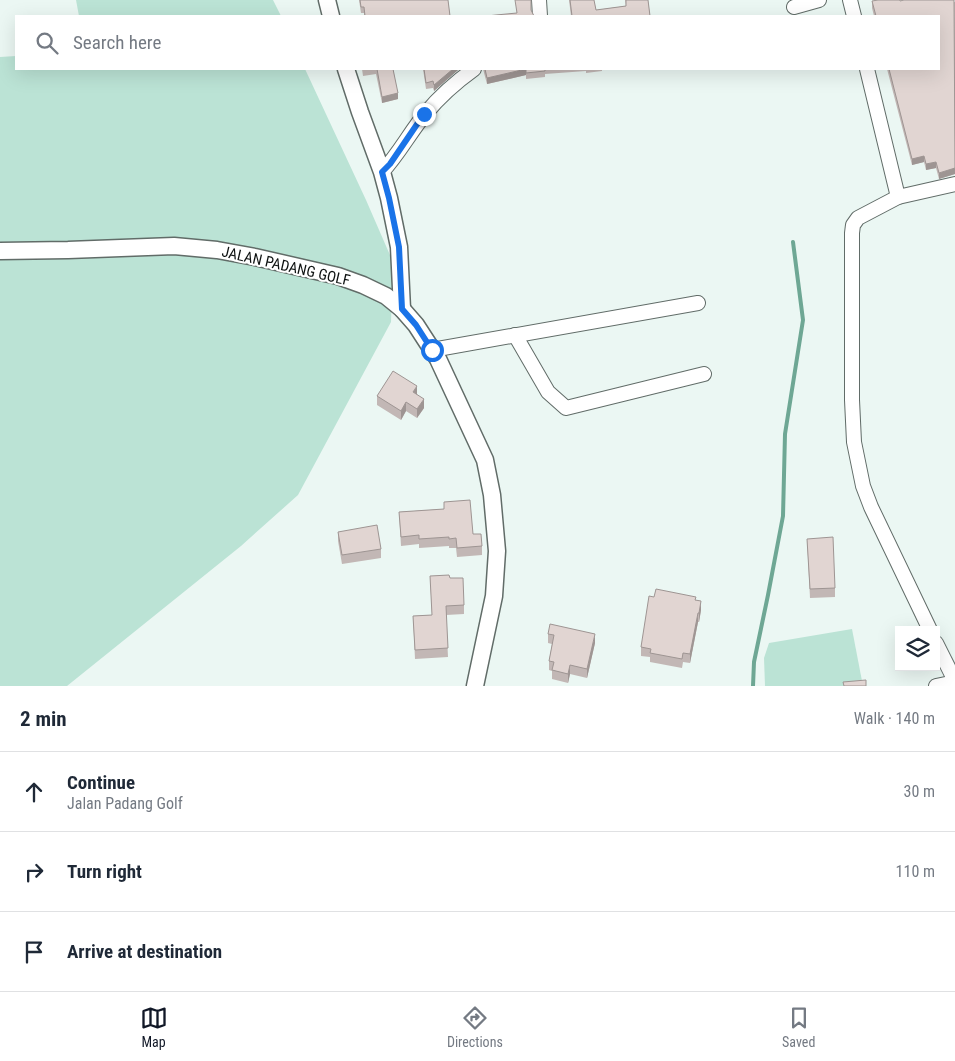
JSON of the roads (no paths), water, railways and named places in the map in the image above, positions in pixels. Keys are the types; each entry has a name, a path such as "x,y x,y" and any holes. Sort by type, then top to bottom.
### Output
{"street":[{"path":"327,0 331,15"},
{"path":"539,0 540,15"},
{"path":"794,7 819,0"},
{"path":"850,0 854,15"},
{"path":"346,70 382,172 389,198 399,247 402,309"},
{"path":"382,172 390,164 424,114 442,94 473,70"},
{"path":"867,70 898,197"},
{"path":"928,626 871,507 863,486 854,442 852,400 853,225 858,218 898,197 955,184"},
{"name":"JALAN PADANG GOLF","path":"0,251 174,246 217,250 338,276 386,296 402,309 416,325 438,359 485,460 492,495 497,551 494,596 475,686"},
{"path":"432,350 698,303"},
{"path":"515,335 548,392 566,408 704,374"},
{"path":"936,686 955,682 940,651"}],"waterway":[{"path":"753,686 754,662 783,516 785,434 803,320 793,242"}]}
